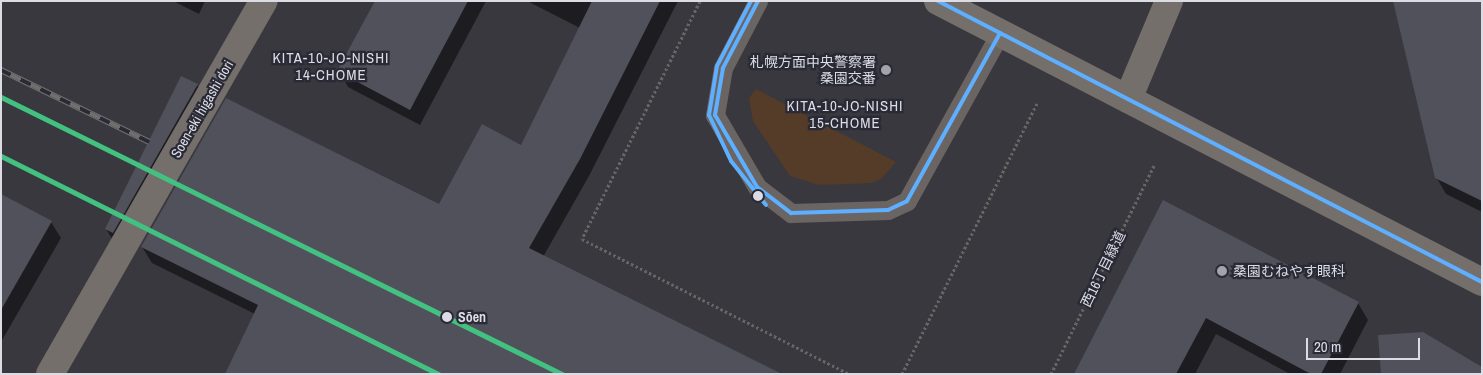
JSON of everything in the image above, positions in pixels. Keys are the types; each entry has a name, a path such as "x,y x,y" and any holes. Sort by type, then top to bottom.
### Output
{"street":[{"name":"Soen-eki higashi dori","path":"50,374 264,1"},
{"path":"938,1 1482,282"},
{"path":"1128,99 1169,1"}],"lane":[{"path":"758,1 723,68 715,114 757,187 791,213 888,210 907,202 1000,34"}],"path":[{"path":"700,1 582,239 849,374"},
{"path":"902,374 1037,103"},
{"name":"西16丁目緑道","path":"1051,374 1156,164"}],"shaded area":[{"path":"756,89 896,162 881,179 871,183 819,185 790,176 753,121 749,98"}],"building":[{"path":"375,1 468,1 410,110 337,71"},
{"name":"Sōen","path":"592,1 660,1 580,159 529,248 782,374 225,374 258,305 141,247 226,98 439,204 482,124 521,145"},
{"path":"1393,1 1482,1 1482,201 1435,178"},
{"path":"181,76 198,84 113,233 105,229"},
{"path":"1,194 52,221 1,310"},
{"path":"1163,200 1359,302 1321,374 1311,374 1206,318 1176,374 1074,374"},
{"path":"1423,332 1482,367 1482,374 1381,374 1378,335"}],"railway":[{"path":"1,70 149,142"}],"transit line":[{"path":"751,1 717,66 709,115 731,161 766,205"},
{"path":"758,1 723,68 715,115 757,187 791,213 888,210 907,201 1000,33"},
{"path":"938,1 1482,282"},
{"path":"1,97 562,374"},
{"path":"1,156 439,374"}],"place":[{"name":"札幌方面中央警察署 桑園交番","path":"886,70"},
{"name":"桑園むねやす眼科","path":"1222,271"},
{"name":"Sōen","path":"447,317"}],"district":[{"name":"KITA-10-JO-NISHI 14-CHOME","path":"331,66"},
{"name":"KITA-10-JO-NISHI 15-CHOME","path":"845,114"}]}
